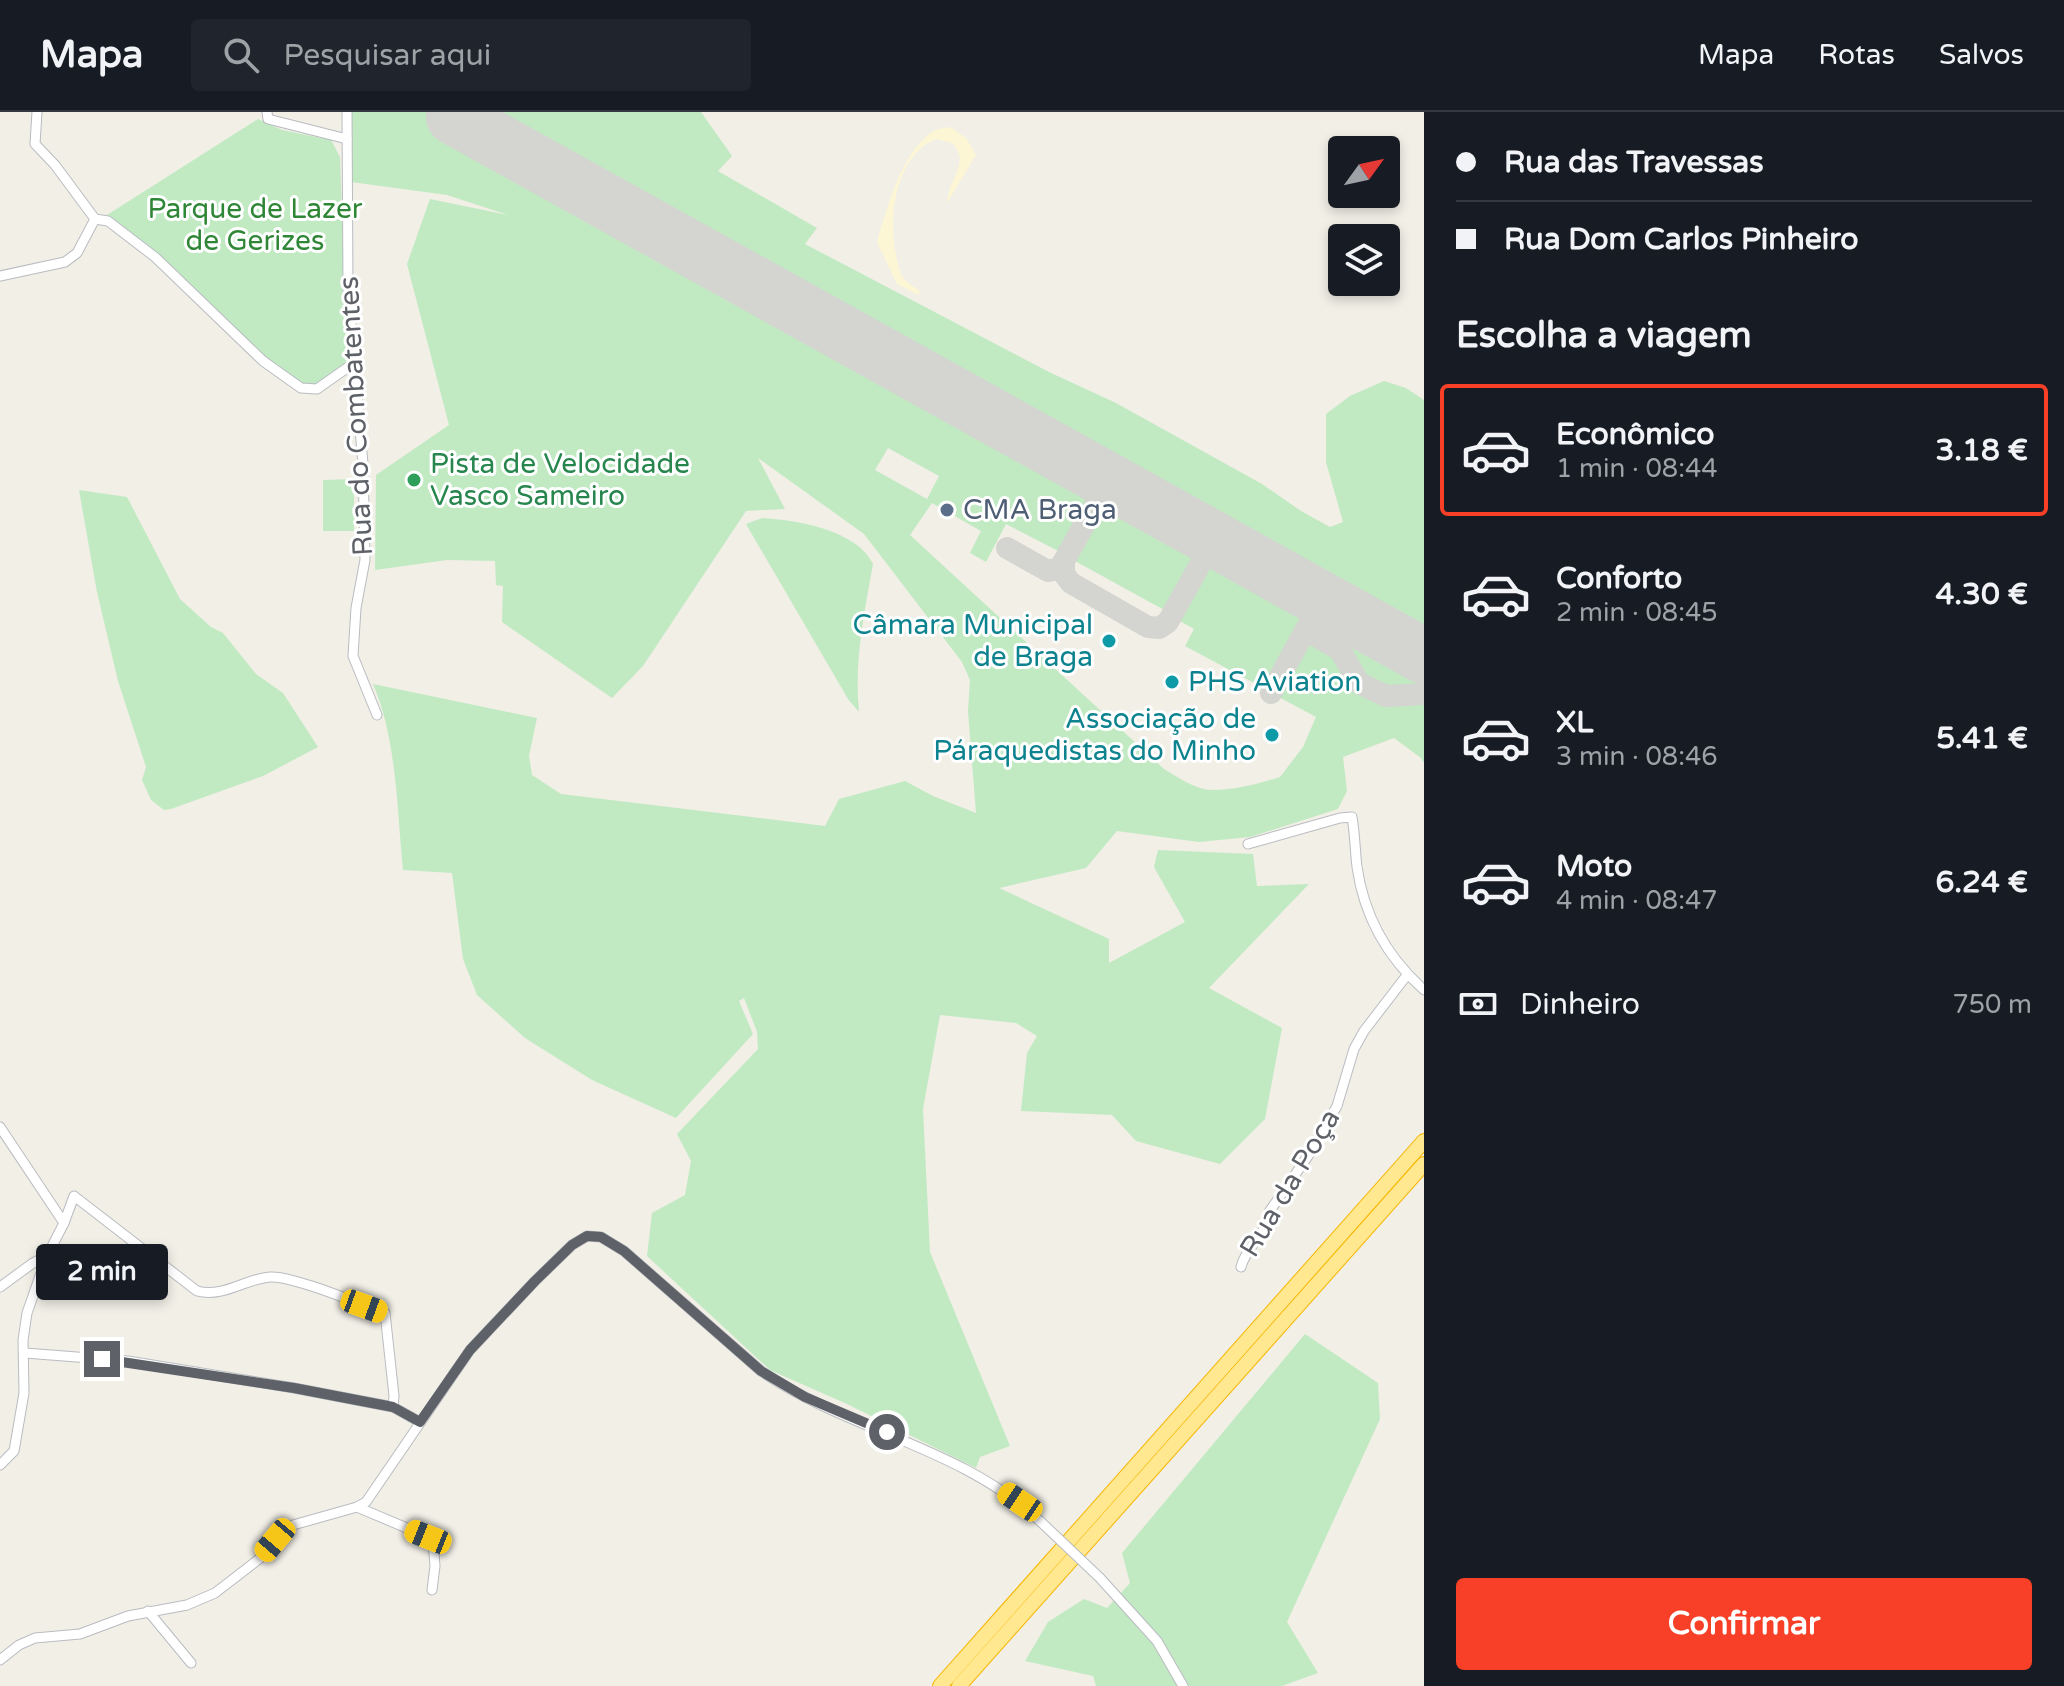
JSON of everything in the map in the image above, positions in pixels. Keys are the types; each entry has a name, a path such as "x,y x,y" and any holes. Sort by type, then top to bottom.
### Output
{"highway":[{"path":"940,1686 1424,1141"},
{"path":"959,1686 1424,1164"},
{"path":"967,1686 1009,1640 1020,1618"},
{"path":"931,1686 977,1637 994,1626"}],"street":[{"path":"37,112 35,144 95,219 108,221 155,257 263,361 301,388 317,389 354,363"},
{"path":"267,112 268,119 284,125 347,139"},
{"name":"Rua do Combatentes","path":"347,112 348,289 363,464 365,560 356,608 353,656 377,715"},
{"path":"0,276 65,262 77,253 95,219"},
{"path":"1248,844 1352,817 1364,901 1381,940 1407,975 1424,990"},
{"name":"Rua da Poça","path":"1241,1267 1244,1255 1269,1223 1269,1212 1308,1156 1337,1106 1354,1049 1364,1031 1407,975"},
{"path":"0,1127 64,1223"},
{"path":"0,1465 14,1451 24,1393 23,1340 27,1313 47,1256 74,1196 197,1291 220,1293 272,1277 385,1313 393,1407"},
{"path":"0,1660 19,1645 35,1638 80,1634 128,1616 187,1605 215,1593 259,1559 293,1525 366,1502 470,1350 535,1281 572,1245 587,1236 601,1237 624,1251 761,1371 783,1386 914,1443 1020,1502 1100,1578 1157,1641 1183,1686"},
{"path":"0,1287 47,1256"},
{"path":"25,1353 128,1361 294,1388 393,1407 420,1422"},
{"path":"357,1507 428,1537 433,1542 435,1566 432,1590"},
{"path":"148,1611 191,1663"}],"green space":[{"path":"352,112 456,112 446,130 1091,488 1093,497 1062,553 1006,524 986,562 970,553 981,531 932,503 910,535 1164,769 1188,783 1204,789 1221,790 1280,777 1303,747 1316,717 1275,695 1307,640 1320,644 1330,652 1360,690 1371,697 1394,702 1424,699 1424,763 1394,738 1343,757 1347,791 1338,809 1250,837 1199,842 1117,831 1086,868 999,888 1109,939 1109,963 1185,922 1154,867 1158,850 1253,854 1257,886 1309,884 1209,988 1282,1028 1265,1119 1220,1164 1136,1141 1112,1115 1021,1111 1027,1053 1037,1036 1016,1023 940,1015 923,1109 930,1252 1010,1446 980,1457 976,1468 770,1370 647,1256 652,1213 685,1195 691,1161 677,1134 758,1049 757,1032 744,998 739,1001 753,1034 676,1118 592,1080 525,1038 477,995 463,959 452,873 403,870 391,751 373,684 537,718 529,756 532,775 561,794 825,826 839,799 905,781 976,813 968,711 970,680 962,662 864,534 758,458 785,509 746,511 643,666 612,698 502,622 503,586 496,585 495,561 447,560 375,570 376,475 449,425 407,264 430,199 508,215 447,195 351,182","holes":["888,448 939,476 927,499 875,470"]},
{"path":"477,112 701,112 732,156 718,171 817,228 805,244 1049,372 1116,403 1262,484 1330,527 1343,522 1326,462 1326,414 1350,396 1384,381 1406,388 1424,400 1424,639 950,378"},
{"name":"Parque de Lazer de Gerizes","path":"258,119 282,130 331,140 340,157 347,361 324,384 304,385 270,363 156,252 107,215"},
{"path":"354,479 354,531 323,531 323,480"},
{"path":"79,490 127,497 180,599 211,627 223,633 256,674 283,693 318,747 263,776 171,809 164,810 151,800 142,780 146,767 118,681 97,592"},
{"path":"1110,498 1199,550 1166,611 1075,561 1074,557 1104,502"},
{"path":"762,518 808,524 840,535 865,552 873,564 859,656 859,712 848,699 746,524"},
{"path":"1216,557 1302,605 1305,618 1267,690 1185,646 1194,629 1180,621 1179,615 1207,563"},
{"path":"1325,618 1424,673 1424,688 1386,691 1363,679 1344,647 1315,628 1318,619"},
{"path":"1305,1334 1378,1383 1380,1419 1287,1622 1318,1673 1282,1686 1096,1686 1093,1676 1025,1661 1048,1622 1084,1599 1107,1608 1130,1583 1122,1553"}],"sand":[{"path":"950,127 966,138 976,155 947,203 960,157 952,143 937,139 912,158 903,173 894,206 894,240 899,267 904,279 919,290 919,295 897,284 877,242 897,182 912,153 932,132"}],"taxiway":[{"path":"1007,548 1048,571 1060,568 1103,491 1104,482 1098,475"},
{"path":"1064,563 1064,574 1071,583 1148,627 1159,628 1168,622 1208,550 1209,543 1203,534"},
{"path":"1271,693 1316,611 1317,602 1310,593"},
{"path":"1306,630 1340,650 1359,683 1386,696 1424,694"}],"runway":[{"path":"454,117 1424,656"}],"place":[{"name":"Pista de Velocidade Vasco Sameiro","path":"414,480"},
{"name":"CMA Braga","path":"947,510"},
{"name":"Câmara Municipal de Braga","path":"1109,641"},
{"name":"PHS Aviation","path":"1172,682"},
{"name":"Associação de Páraquedistas do Minho","path":"1272,735"}],"route":[{"path":"102,1359 294,1388 393,1407 420,1422 470,1350 535,1281 572,1245 587,1236 601,1237 624,1251 761,1371 783,1386 887,1432"}]}
